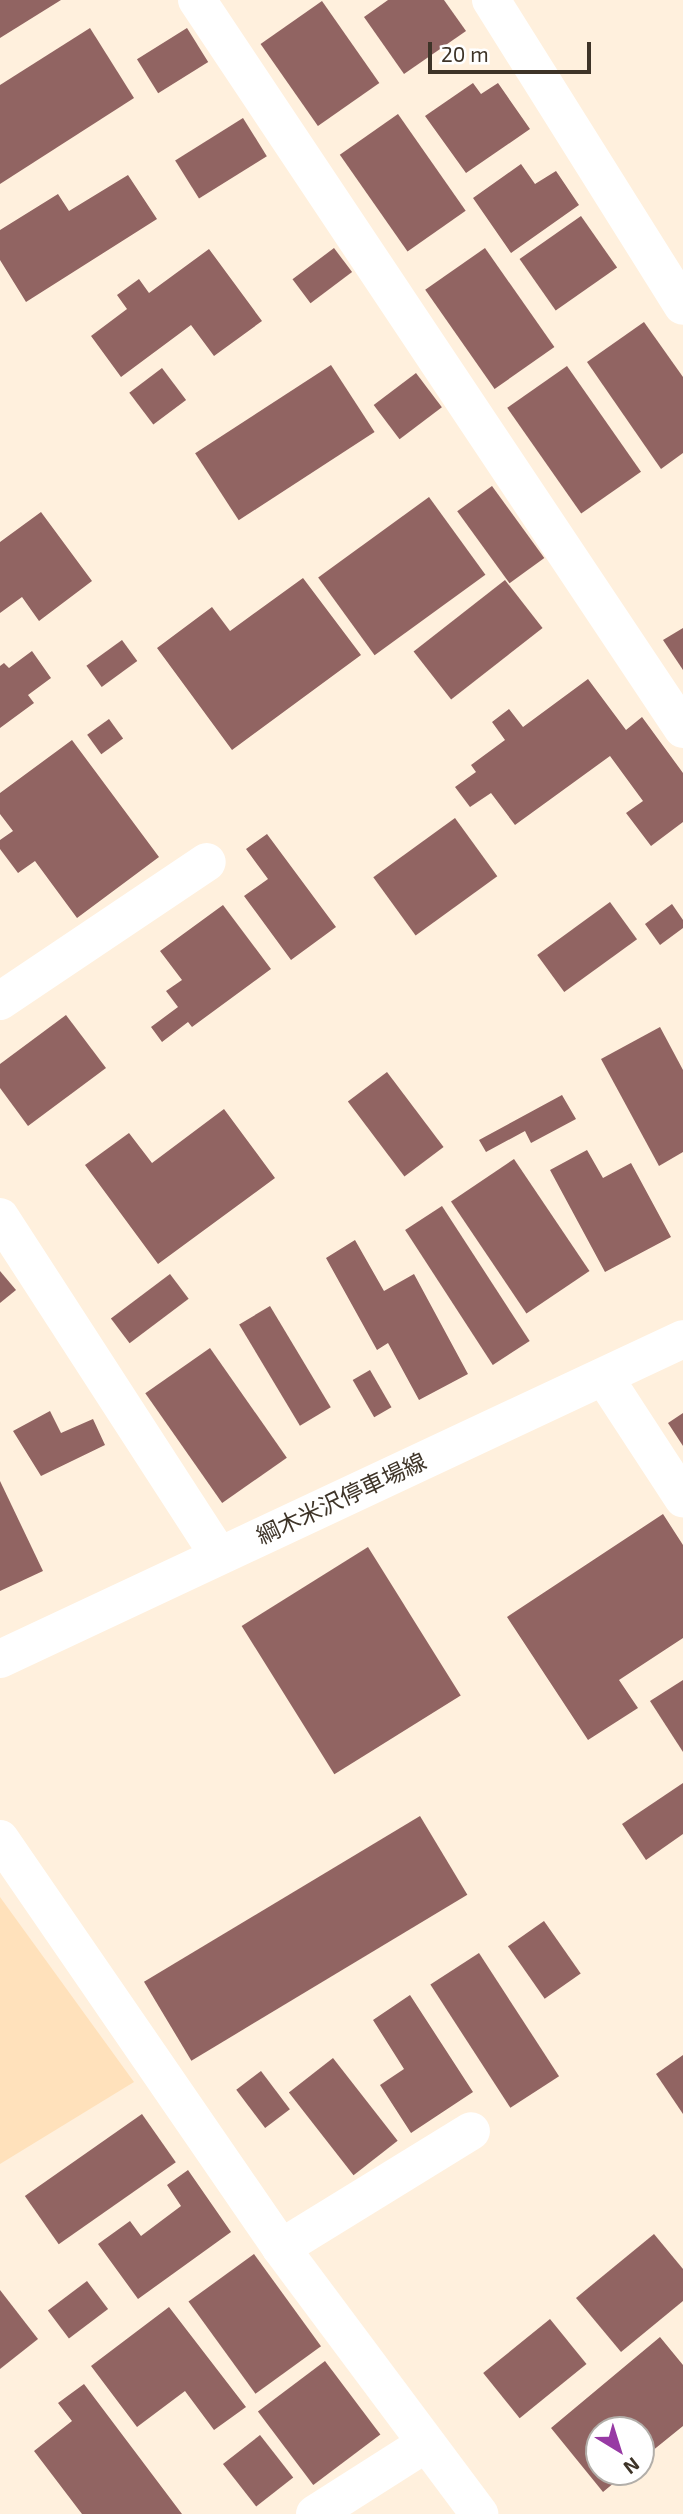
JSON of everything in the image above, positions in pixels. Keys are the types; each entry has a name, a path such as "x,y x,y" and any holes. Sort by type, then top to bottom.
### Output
{"street":[{"path":"197,0 683,729"},
{"path":"491,0 683,306"},
{"path":"0,1001 207,863"},
{"path":"0,1217 218,1555"},
{"name":"綱木米沢停車場線","path":"0,1659 683,1339"},
{"path":"604,1377 683,1498"},
{"path":"0,1839 281,2248 479,2514"},
{"path":"281,2248 471,2131"},
{"path":"315,2514 425,2444"}],"shaded area":[{"path":"0,1897 134,2082 0,2164"}],"building":[{"path":"0,0 61,0 0,38"},
{"path":"388,0 444,0 466,31 404,74 364,17"},
{"path":"322,1 379,83 318,126 261,44"},
{"path":"90,28 134,98 0,184 0,85"},
{"path":"187,28 208,62 158,93 137,59"},
{"path":"473,83 481,94 498,83 530,129 466,173 425,116"},
{"path":"398,114 466,211 408,251 340,155"},
{"path":"243,118 267,156 199,199 175,160"},
{"path":"521,164 535,184 556,171 579,205 511,253 473,198"},
{"path":"128,175 157,219 26,302 0,260 0,230 58,194 69,211"},
{"path":"581,216 617,268 556,311 520,259"},
{"path":"334,248 352,272 311,303 292,279"},
{"path":"485,248 554,347 495,389 425,290"},
{"path":"209,249 262,321 214,356 191,325 121,377 91,336 127,309 117,295 139,279 149,293"},
{"path":"644,322 683,377 683,453 661,469 587,362"},
{"path":"331,365 375,432 239,520 195,453"},
{"path":"567,366 641,472 581,514 507,408"},
{"path":"162,368 186,400 153,425 129,393"},
{"path":"416,373 442,407 400,439 374,405"},
{"path":"492,486 544,558 510,583 457,511"},
{"path":"429,497 485,575 375,655 318,578"},
{"path":"41,512 92,581 39,621 22,597 0,613 0,542"},
{"path":"303,578 361,655 232,750 157,648 212,607 230,631"},
{"path":"505,580 543,628 451,699 414,651"},
{"path":"683,628 683,670 663,640"},
{"path":"122,640 137,661 102,687 86,666"},
{"path":"32,651 51,678 28,695 34,703 0,728 0,666 4,663 9,668"},
{"path":"588,679 626,730 642,717 683,773 683,822 651,846 626,813 643,801 610,756 515,825 491,793 470,807 455,787 476,772 471,765 505,740 492,722 509,709 523,727"},
{"path":"109,719 123,738 101,754 87,735"},
{"path":"72,740 159,857 77,918 35,861 18,873 0,849 0,840 13,831 0,814 0,793"},
{"path":"455,818 497,876 416,936 373,877"},
{"path":"267,834 336,927 291,960 244,896 268,879 246,849"},
{"path":"610,902 637,939 564,992 537,955"},
{"path":"672,904 683,920 683,928 660,945 645,924"},
{"path":"223,905 271,969 192,1027 188,1022 162,1042 151,1027 178,1007 166,991 182,980 160,951"},
{"path":"66,1015 106,1068 28,1126 0,1088 0,1064"},
{"path":"660,1027 683,1070 683,1152 659,1166 601,1059"},
{"path":"387,1072 444,1147 404,1177 348,1101"},
{"path":"562,1095 576,1119 531,1143 525,1131 486,1152 479,1140"},
{"path":"224,1109 275,1178 158,1264 85,1165 129,1133 152,1163"},
{"path":"587,1150 603,1178 631,1163 671,1237 605,1272 550,1170"},
{"path":"514,1159 589,1271 526,1313 451,1201"},
{"path":"442,1206 530,1341 493,1365 405,1230"},
{"path":"355,1240 384,1291 414,1274 468,1374 419,1400 388,1343 377,1350 326,1258"},
{"path":"0,1271 16,1290 0,1303"},
{"path":"170,1274 189,1299 130,1343 111,1319"},
{"path":"270,1306 331,1407 300,1426 239,1325"},
{"path":"210,1348 287,1458 222,1503 145,1393"},
{"path":"370,1370 392,1407 374,1417 353,1380"},
{"path":"50,1411 61,1433 93,1419 105,1445 41,1476 13,1431"},
{"path":"683,1413 683,1446 668,1423"},
{"path":"0,1481 43,1571 0,1591"},
{"path":"663,1514 683,1545 683,1638 619,1680 638,1708 588,1740 507,1617"},
{"path":"368,1547 461,1695 334,1774 242,1626"},
{"path":"683,1680 683,1752 650,1701"},
{"path":"683,1783 683,1834 646,1860 622,1824"},
{"path":"420,1816 467,1895 191,2061 144,1982"},
{"path":"544,1921 581,1973 545,1999 508,1946"},
{"path":"479,1953 559,2076 510,2108 430,1985"},
{"path":"410,1995 473,2092 411,2133 380,2085 404,2069 373,2020"},
{"path":"683,2055 683,2114 656,2074"},
{"path":"333,2058 398,2141 354,2175 289,2092"},
{"path":"261,2071 290,2109 265,2128 236,2090"},
{"path":"142,2114 176,2162 59,2244 25,2196"},
{"path":"188,2170 231,2232 138,2299 98,2244 130,2221 141,2236 181,2206 167,2185"},
{"path":"654,2234 683,2269 683,2301 621,2352 576,2298"},
{"path":"254,2254 321,2346 255,2394 188,2302"},
{"path":"87,2281 108,2309 69,2338 48,2310"},
{"path":"0,2290 38,2339 0,2369"},
{"path":"169,2307 246,2407 214,2430 185,2391 137,2427 91,2366"},
{"path":"550,2319 587,2364 520,2418 483,2373"},
{"path":"660,2337 683,2365 683,2426 655,2449 655,2416 585,2416 585,2470 551,2428"},
{"path":"325,2361 380,2434 313,2485 258,2412"},
{"path":"84,2384 182,2514 82,2514 34,2451 72,2421 58,2403"},
{"path":"260,2435 293,2478 256,2506 223,2464"},
{"path":"598,2486 610,2486 603,2492"}]}
